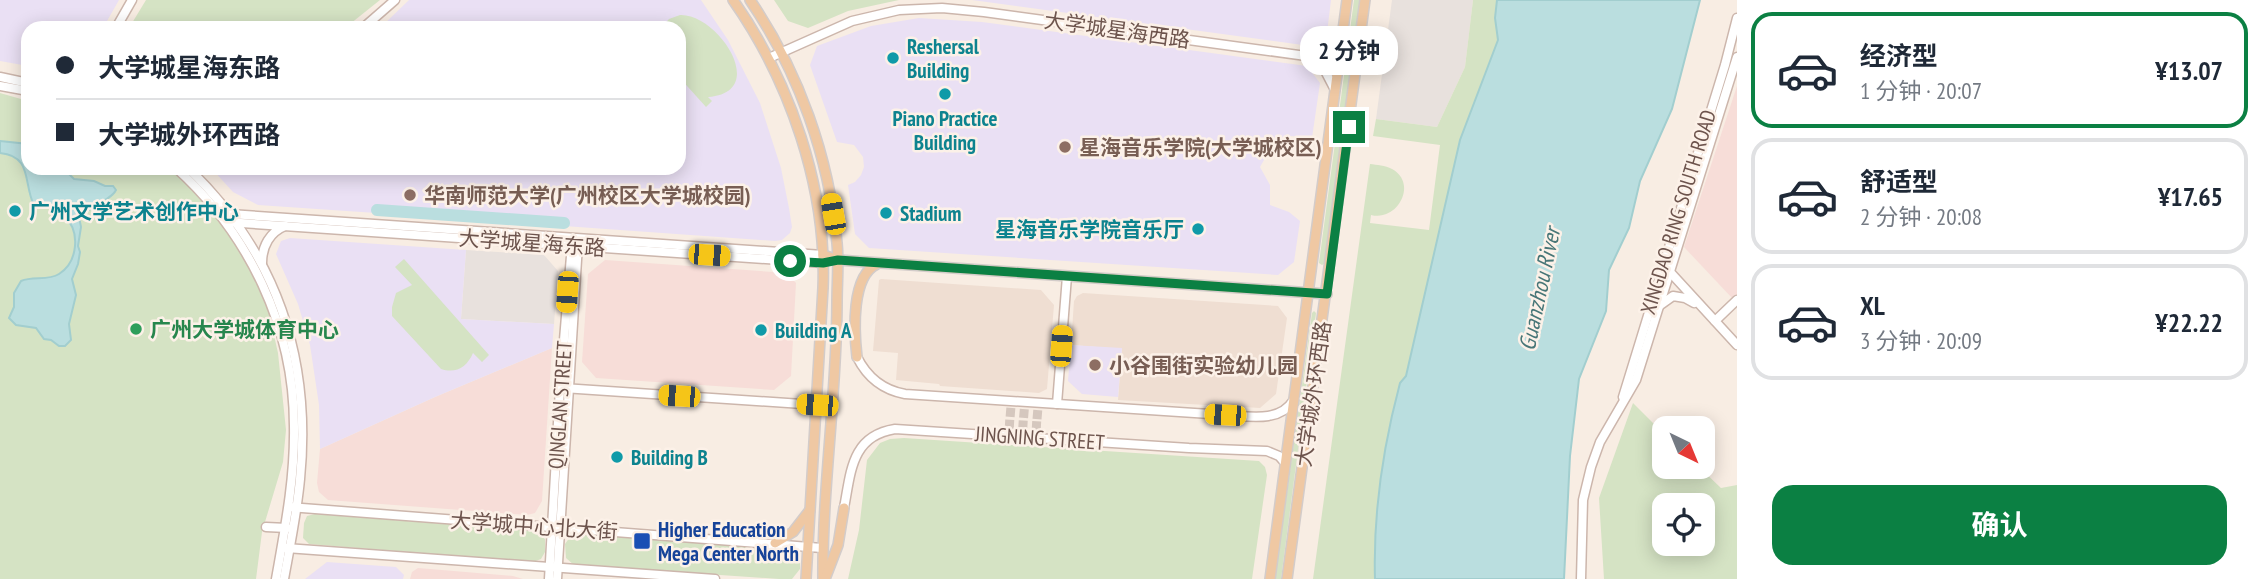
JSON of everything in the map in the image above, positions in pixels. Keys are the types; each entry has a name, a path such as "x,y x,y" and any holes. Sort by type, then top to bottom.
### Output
{"main road":[{"path":"120,21 132,0"},
{"path":"371,21 395,0"},
{"path":"733,0 769,58 789,102 804,147 823,259 806,579"},
{"name":"大学城外环西路","path":"1270,579 1347,0"},
{"name":"大学城外环西路","path":"1287,579 1365,0"},
{"path":"745,17 753,4 781,52 802,97 819,148 833,214 838,260 833,406 822,548 824,579"},
{"name":"大学城星海西路","path":"769,58 831,29 865,17 899,10 942,8 1306,56"},
{"name":"XINGDAO RING SOUTH ROAD","path":"1620,406 1628,372 1725,65 1737,18"},
{"path":"1306,56 1323,52 1343,33"},
{"path":"1306,56 1323,67 1335,90"},
{"name":"XINGDAO RING SOUTH ROAD","path":"1581,579 1583,500 1587,480 1600,443 1636,380 1734,76 1737,58"},
{"path":"0,78 21,82"},
{"path":"0,86 21,90"},
{"path":"183,175 236,223 262,265 285,319 299,379 303,429 293,507 276,579"},
{"path":"194,175 228,218 263,285 278,321 286,353 295,429 293,507"},
{"name":"大学城星海东路","path":"228,218 575,243"},
{"name":"大学城星海东路","path":"236,223 823,259 1327,294"},
{"path":"262,265 263,251 269,239 285,226"},
{"name":"QINGLAN STREET","path":"557,579 554,568 556,528 575,243"},
{"path":"857,357 859,286 866,271 878,263"},
{"path":"1313,266 1322,269 1331,267"},
{"path":"1670,272 1737,345"},
{"path":"1057,404 1066,276"},
{"path":"1659,306 1678,296 1703,308"},
{"path":"1715,321 1737,300"},
{"name":"JINGNING STREET","path":"857,357 873,379 895,392 1203,414 1273,416 1285,411 1295,398"},
{"path":"564,388 817,405"},
{"name":"JINGNING STREET","path":"844,508 854,460 860,447 873,436 895,429 1267,451 1279,456 1286,463"},
{"name":"大学城中心北大街","path":"293,507 822,548"},
{"path":"824,579 838,545 844,508"},
{"path":"775,543 793,532 810,509"},
{"path":"266,527 289,528"},
{"path":"284,579 285,548"},
{"name":"大学城中心北大街","path":"285,548 715,579"},
{"name":"QINGLAN STREET","path":"549,579 554,568"}],"shaded area":[{"path":"0,0 119,0 107,21 21,21 21,65 0,61"},
{"path":"409,0 701,0 728,40 760,103 781,168 792,227 790,233 782,240 775,241 564,226 564,220 377,207 376,213 258,205 233,192 217,175 686,175 686,21 387,21"},
{"path":"972,0 1331,0 1327,33 1310,46"},
{"path":"1392,0 1473,0 1465,67 1437,127 1376,119"},
{"name":"星海音乐学院(大学城校区)","path":"919,18 982,22 1307,66 1320,83 1312,138 1291,136 1285,139 1268,153 1260,167 1270,185 1270,205 1289,212 1300,221 1294,262 1278,275 869,248 855,234 848,185 861,175 863,157 854,145 837,142 810,65 817,46 871,26"},
{"path":"1737,86 1737,295 1733,299 1684,247"},
{"path":"290,238 466,250 461,319 554,324 552,348 320,449 319,405 310,345 298,304 276,254 281,241"},
{"path":"466,250 544,255 558,271 554,324 461,319"},
{"path":"605,260 787,273 796,283 791,376 774,390 596,378 582,362 588,274"},
{"path":"881,279 1041,290 1054,305 1047,389 1039,393 896,380 898,353 873,351"},
{"path":"1083,293 1278,306 1287,318 1276,394 1260,408 1118,400 1122,349 1071,345 1074,301"},
{"name":"小谷围街实验幼儿园","path":"1071,345 1122,348 1118,397 1082,394 1068,381"},
{"path":"552,348 542,501 535,513 527,515 328,500 319,492 317,483 320,449"},
{"path":"327,562 396,567 404,575 403,579 305,579"},
{"path":"418,568 523,579 410,579 412,572"}],"green space":[{"path":"146,0 380,0 354,21 133,21"},
{"path":"774,0 899,0 848,11 808,28 788,21"},
{"path":"1354,0 1361,0 1325,263 1322,265 1319,263"},
{"path":"1473,0 1497,0 1495,18 1498,40 1429,278 1406,376 1400,383 1377,507 1375,579 1313,579 1370,164 1384,166 1400,175 1404,192 1396,207 1381,216 1371,215 1370,223 1429,230 1440,145 1373,136 1376,119 1437,127 1465,67"},
{"path":"680,15 694,18 709,26 732,53 737,68 735,82 726,92 708,97 712,101 706,107 686,85 686,21 667,21"},
{"name":"广州大学城体育中心","path":"0,93 21,99 21,175 179,175 208,203 248,256 267,304 278,353 286,430 283,462 262,532 256,579 0,579"},
{"path":"404,259 489,355 482,362 473,353 468,362 460,368 451,371 441,369 392,316 396,293 412,285 395,267"},
{"path":"1312,313 1316,313 1281,579 1275,579"},
{"path":"1633,403 1652,422 1652,480 1713,480 1721,488 1737,485 1737,579 1604,579 1599,498"},
{"path":"904,438 1259,461 1265,467 1267,475 1252,579 848,579 859,530 867,460 880,443"},
{"path":"315,514 535,531 545,539 545,552 541,559 533,562 309,544 303,538 304,523 307,516"},
{"path":"578,534 791,549 800,558 800,569 792,579 779,579 574,565 566,558 565,544 570,537"}],"water":[{"name":"Guanzhou River","path":"1497,0 1700,0 1672,109 1640,181 1629,228 1609,270 1606,311 1579,379 1570,456 1564,579 1375,579 1380,480 1389,431 1400,383 1406,376 1460,140 1498,40 1495,18"},
{"path":"0,141 21,143 21,164 10,155 0,153"},
{"path":"26,175 70,175 74,179 113,186 116,190 110,197 79,217 80,252 72,279 76,295 69,324 71,340 65,346 44,339 36,328 16,325 9,318 14,307 14,293 21,281 59,274 70,262 75,246 73,230 61,213 34,205"}],"waterway":[{"path":"377,210 564,223"}],"tunnel":[{"path":"1006,412 1042,415"},
{"path":"1005,424 1041,426"}],"place":[{"name":"Reshersal Building","path":"893,58"},
{"name":"Piano Practice Building","path":"945,94"},
{"name":"星海音乐学院(大学城校区)","path":"1065,147"},
{"name":"华南师范大学(广州校区大学城校园)","path":"410,195"},
{"name":"广州文学艺术创作中心","path":"15,211"},
{"name":"Stadium","path":"886,213"},
{"name":"星海音乐学院音乐厅","path":"1198,229"},
{"name":"广州大学城体育中心","path":"136,329"},
{"name":"Building A","path":"761,330"},
{"name":"小谷围街实验幼儿园","path":"1095,365"},
{"name":"Building B","path":"617,457"},
{"name":"Higher Education Mega Center North","path":"642,541"}],"route":[{"path":"790,261 823,263 838,260 1327,294 1349,127"}]}
